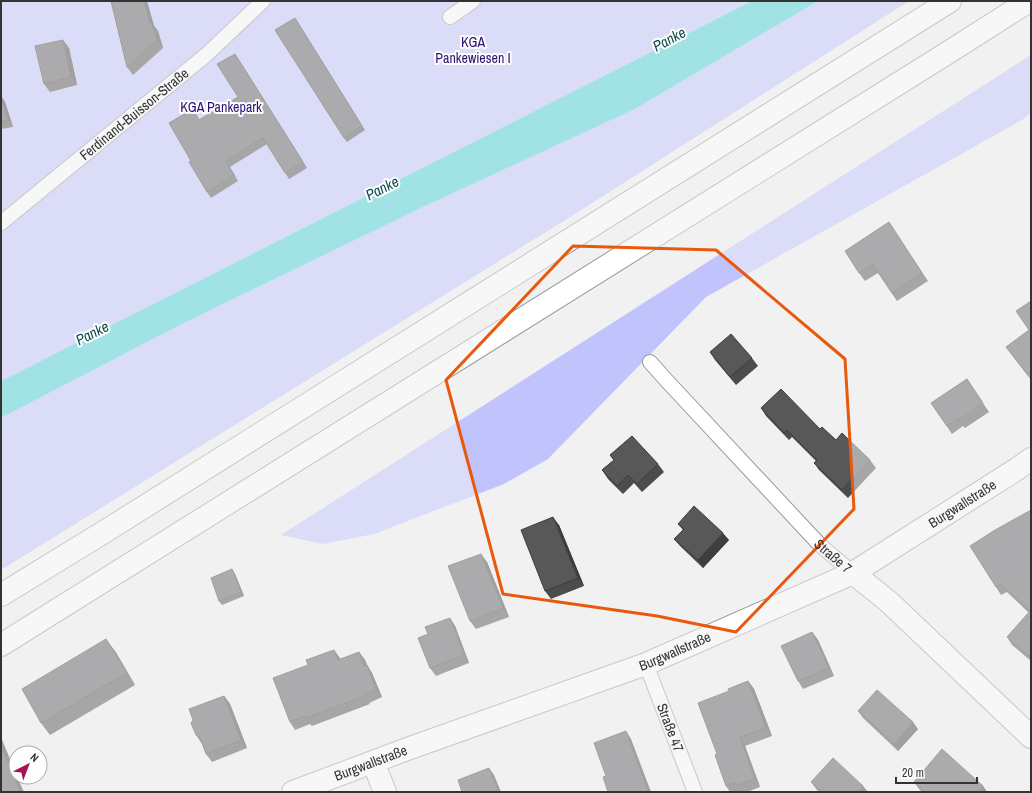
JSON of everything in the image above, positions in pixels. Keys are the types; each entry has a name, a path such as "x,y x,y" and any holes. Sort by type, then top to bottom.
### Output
{"main road":[{"path":"1,595 111,528 950,1"},
{"path":"1,646 928,66 1029,1"},
{"name":"Burgwallstraße","path":"293,792 425,742 646,664 853,573 1031,459"},
{"name":"Straße 7","path":"853,573 890,602 1031,737"},
{"path":"373,762 385,792"}],"lane":[{"name":"Ferdinand-Buisson-Straße","path":"1,223 206,55 263,1"},
{"path":"450,17 473,1"},
{"name":"Straße 7","path":"650,362 820,544 853,573"},
{"name":"Straße 47","path":"646,664 695,792"}],"highlighted area":[{"path":"573,246 716,250 845,359 854,509 736,632 657,616 503,594 446,380"}],"green space":[{"path":"1,1 752,1 1,381"},
{"path":"818,1 909,1 567,219 1,570 1,418 180,325 423,207 635,109"},
{"path":"1031,55 1031,113 1022,120 706,297 548,459 504,484 374,534 323,544 281,535"}],"shaded area":[{"path":"752,1 818,1 635,109 423,207 180,325 1,418 1,381"}],"building":[{"path":"111,1 144,1 150,23 152,23 157,40 127,67"},
{"path":"295,18 362,126 344,138 275,30"},
{"path":"63,40 71,77 44,84 35,46"},
{"path":"235,54 303,162 285,173 263,138 226,161 234,175 207,192 189,162 191,161 169,123 193,109 199,120 238,97 217,64"},
{"path":"1,97 8,120 1,121"},
{"path":"889,222 922,273 892,293 873,264 859,273 845,251"},
{"path":"1031,301 1031,371 1027,374 1006,347 1029,330 1016,311"},
{"path":"731,334 752,358 730,377 710,352"},
{"path":"967,379 983,403 959,420 958,418 947,426 931,403"},
{"path":"781,389 820,429 822,427 836,440 842,433 870,460 842,490 814,463 817,460 787,430 784,433 761,408"},
{"path":"632,436 658,464 637,484 628,475 617,486 602,470 614,460 610,455"},
{"path":"694,506 723,533 698,560 674,539 684,529 678,524"},
{"path":"1031,510 1031,653 1028,656 1007,637 1030,611 1001,584 996,587 970,546"},
{"path":"553,517 578,578 545,591 521,530"},
{"path":"481,554 503,608 470,621 448,566"},
{"path":"232,569 241,592 219,601 211,578"},
{"path":"450,618 464,655 430,668 418,638 428,634 425,627"},
{"path":"812,632 829,668 798,681 781,646"},
{"path":"106,639 127,673 41,723 22,689"},
{"path":"334,650 338,660 359,652 364,666 367,665 376,689 364,696 306,718 305,716 290,722 273,678 308,665 306,660"},
{"path":"748,681 766,728 740,737 755,779 738,785 734,783 726,786 715,755 717,754 698,703 729,691 728,689"},
{"path":"877,690 913,722 894,744 858,711"},
{"path":"224,696 241,740 206,754 200,737 196,735 191,723 193,720 189,709"},
{"path":"626,731 648,792 608,792 603,777 606,776 594,743"},
{"path":"1,746 8,763 8,785 17,785 20,792 1,792"},
{"path":"942,749 983,786 978,792 925,792 914,782"},
{"path":"833,758 863,786 858,792 822,792 811,782"},
{"path":"489,768 498,792 462,792 458,780"}],"water label":[{"name":"Panke","path":"669,39"},
{"name":"Panke","path":"382,188"},
{"name":"Panke","path":"92,333"}],"park label":[{"name":"KGA Pankewiesen I","path":"473,50"},
{"name":"KGA Pankepark","path":"221,107"}]}
